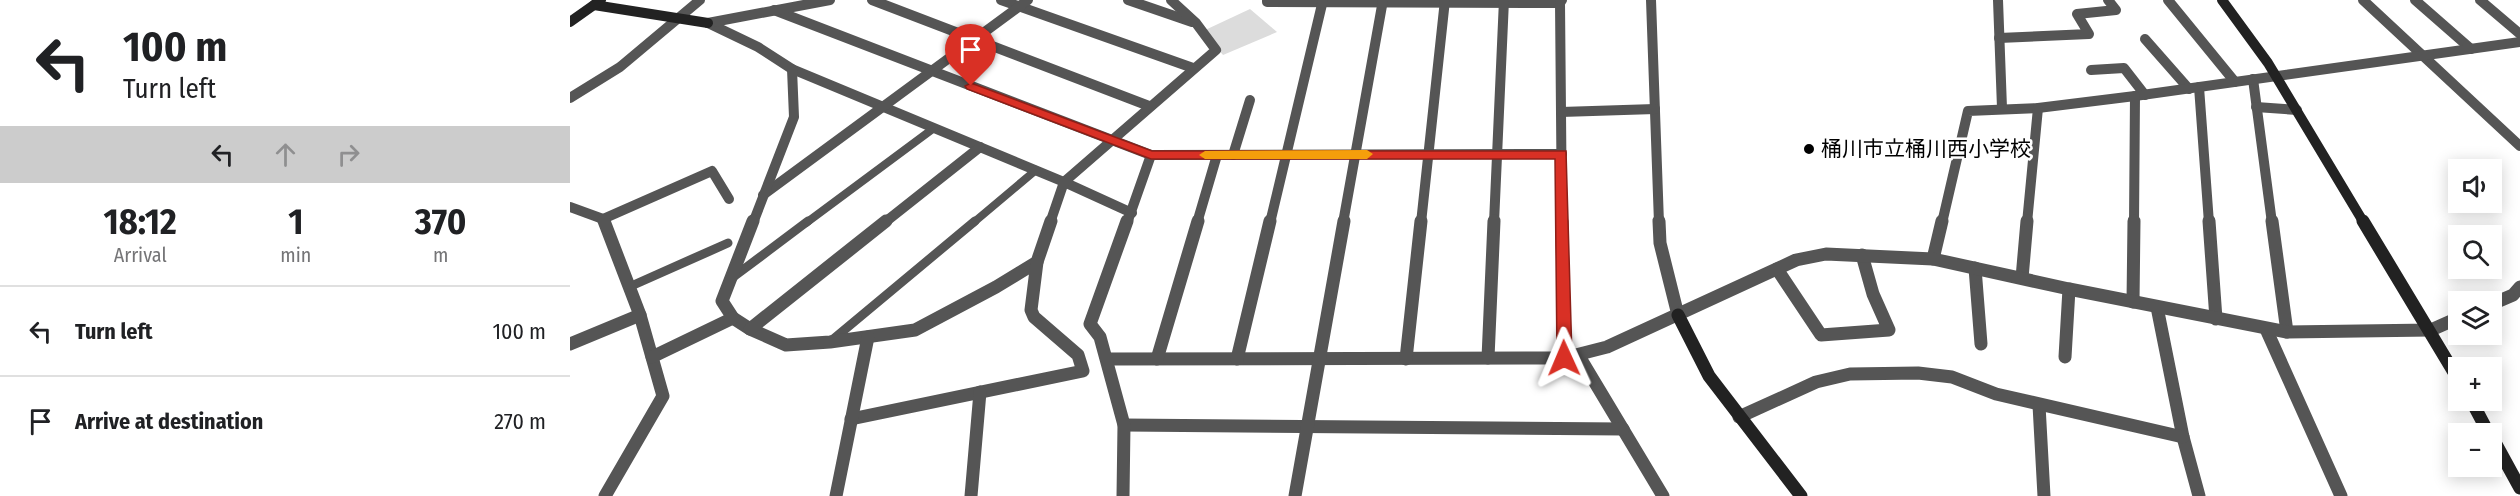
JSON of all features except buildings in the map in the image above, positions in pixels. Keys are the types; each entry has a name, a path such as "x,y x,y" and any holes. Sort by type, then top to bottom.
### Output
{"street":[{"path":"570,22 598,2 708,22 830,0"},
{"path":"872,0 1149,106"},
{"path":"1001,0 1024,3 1193,68"},
{"path":"1128,0 1196,23"},
{"path":"851,419 1083,371 1078,355 1034,316 1031,310 1037,262 1064,182 1215,50 1196,23 1171,0"},
{"path":"1651,0 1660,243 1678,315 1709,376 1801,496"},
{"path":"1998,0 2002,108"},
{"path":"1999,38 2089,34 2077,14 2116,10 2108,0"},
{"path":"2168,0 2235,82"},
{"path":"2222,0 2276,76 2448,361"},
{"path":"2364,0 2520,146"},
{"path":"2415,0 2471,49"},
{"path":"2480,0 2520,34"},
{"path":"1265,1 1561,2 1564,358"},
{"path":"1237,359 1323,1"},
{"path":"1294,496 1383,1"},
{"path":"1406,359 1444,1"},
{"path":"1488,358 1504,1"},
{"path":"570,98 620,67 695,2"},
{"path":"763,195 1024,3"},
{"path":"774,10 1151,155 1562,154"},
{"path":"708,22 758,47 792,69 1036,170 1132,213"},
{"path":"2145,39 2194,88 2216,319"},
{"path":"1933,259 1968,111 2038,108 2520,42"},
{"path":"2091,70 2124,68 2140,95 2133,302"},
{"path":"792,69 794,117 722,301 733,318 750,329 786,345 830,342 915,330 996,287 1037,262"},
{"path":"2253,79 2287,332"},
{"path":"1233,155 1250,100"},
{"path":"2256,107 2297,110"},
{"path":"2022,278 2038,108"},
{"path":"1561,112 1655,109"},
{"path":"750,329 980,147"},
{"path":"1123,496 1124,425 1100,337 1090,324 1132,213 1151,155"},
{"path":"1157,359 1216,155"},
{"path":"570,207 603,219 712,171 729,199"},
{"path":"603,219 640,315 663,396 605,496"},
{"path":"1107,359 1564,358 1579,356 1607,347 1796,260 1826,254 1933,259 2069,289 2287,332 2431,330 2448,322"},
{"path":"1777,269 1821,335 1889,330 1873,294 1862,255"},
{"path":"1975,268 1981,344"},
{"path":"2502,299 2513,294 2520,287"},
{"path":"2066,357 2069,289"},
{"path":"2157,307 2183,437 2199,496"},
{"path":"570,344 640,315"},
{"path":"652,357 733,318"},
{"path":"2266,329 2341,496"},
{"path":"836,496 868,337"},
{"path":"1579,356 1663,496"},
{"path":"1739,417 1816,382 1850,375 1918,373 1952,377 1996,394 2183,437"},
{"path":"971,496 980,392"},
{"path":"2039,405 2044,496"},
{"path":"1124,425 1623,429"},
{"path":"2502,456 2520,488"}],"lane":[{"path":"730,279 934,128"},
{"path":"830,342 1036,170"},
{"path":"630,287 728,243"}],"shaded area":[{"path":"1250,9 1277,32 1223,55 1203,31"}],"slow traffic":[{"path":"1205,155 1367,154"}],"place":[{"name":"桶川市立桶川西小学校","path":"1809,149"}],"route":[{"path":"971,86 1151,155 1562,154 1564,358"}]}
